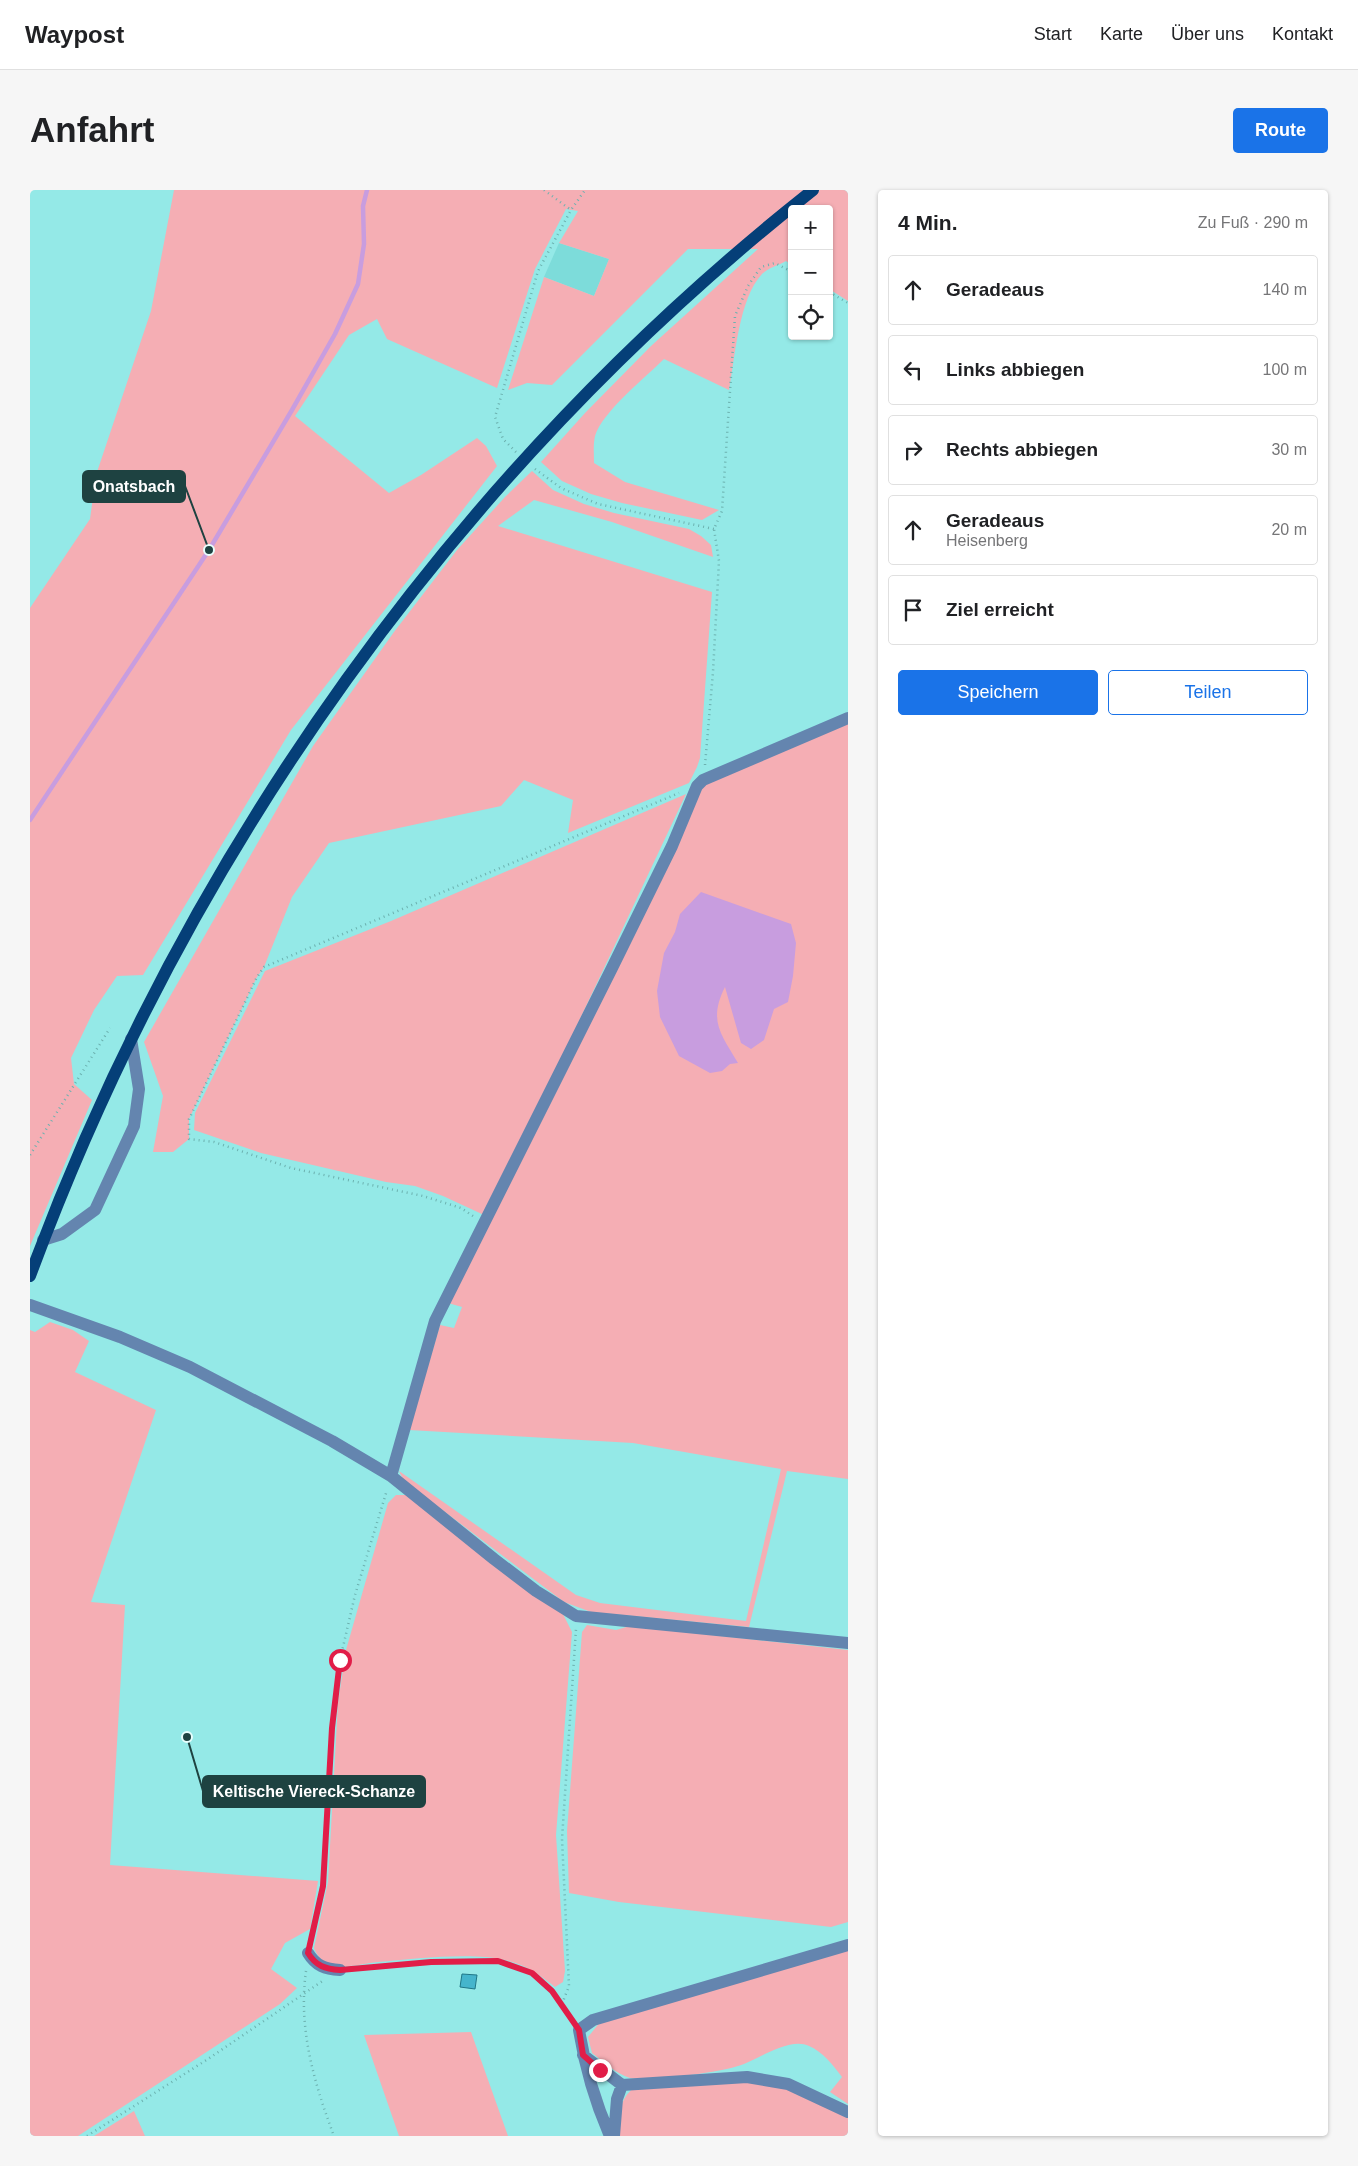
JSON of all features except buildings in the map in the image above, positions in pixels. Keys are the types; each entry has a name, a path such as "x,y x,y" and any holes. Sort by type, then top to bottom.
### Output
{"main road":[{"path":"30,1276 85,1138 131,1039 166,971 222,870 298,748 336,693 416,586 503,482 545,436 624,356 686,297 813,190"}],"street":[{"path":"391,1476 435,1322 672,846 700,783 848,718"},
{"path":"43,1240 62,1234 95,1210 134,1126 139,1089 131,1039"},
{"path":"30,1305 120,1336 190,1367 332,1442 391,1476 536,1591 576,1616 848,1643"},
{"path":"610,2136 597,2106 583,2055 579,2030 593,2020 848,1945"},
{"path":"308,1953 314,1962 326,1969 340,1970"},
{"path":"583,2055 622,2085 747,2077 788,2084 848,2112"},
{"path":"614,2136 616,2099 622,2085"}],"path":[{"path":"544,190 571,210"},
{"path":"517,452 503,439 495,417 538,271 571,210 585,190"},
{"path":"484,1224 460,1208 423,1196 291,1168 214,1142 189,1139 189,1119 257,977 264,967 700,783 713,672 719,561 714,529 722,511 735,316 748,286 761,267 775,262 788,270"},
{"path":"833,294 848,302"},
{"path":"530,466 561,488 598,504 714,529"},
{"path":"30,1155 110,1028"},
{"path":"334,2136 318,2094 307,2046 302,1995 308,1953 323,1886 332,1728 340,1660 356,1596 391,1476"},
{"path":"562,2004 569,1986 562,1839 576,1616"},
{"path":"87,2136 208,2059 340,1970 431,1962 498,1961 532,1973 562,2004 579,2030"}],"shaded area":[{"path":"174,190 848,190 848,301 833,292 833,205 788,205 788,262 786,261 770,268 762,274 754,285 739,329 729,390 664,359 606,416 595,436 594,463 625,482 719,510 702,520 622,503 591,494 562,481 541,462 585,413 651,346 758,249 688,249 552,385 527,383 508,390 544,277 594,296 609,259 559,243 578,211 566,209 535,269 497,388 387,339 377,319 349,335 295,416 389,493 421,475 477,438 486,446 497,466 291,730 143,975 117,976 94,1010 71,1058 74,1084 92,1100 30,1246 30,608 90,519 96,475 151,311"},
{"path":"559,243 609,259 594,296 544,277"},
{"path":"532,471 553,490 584,504 614,513 689,529 711,545 713,557 612,522 534,500 498,526 712,592 700,758 689,783 568,833 573,800 524,780 501,806 329,843 292,897 264,967 257,977 189,1119 189,1139 173,1152 153,1152 163,1096 144,1042 313,746 394,632 457,550 505,497"},
{"path":"848,723 848,1479 787,1471 749,1627 591,1612 564,1602 404,1481 399,1471 576,1595 600,1603 746,1621 781,1469 633,1443 409,1430 440,1325 454,1328 462,1307 448,1303 703,785"},
{"path":"686,794 556,1070 484,1215 443,1196 415,1186 386,1182 261,1153 194,1130 195,1113 265,971 391,921"},
{"path":"701,892 791,924 796,943 788,1002 774,1009 764,1040 751,1049 741,1043 725,987 717,1009 717,1018 726,1044 738,1063 730,1064 722,1071 710,1073 679,1056 660,1017 657,991 664,953 675,932 680,914"},
{"path":"50,1322 73,1330 89,1341 75,1372 156,1410 91,1602 125,1605 110,1865 318,1881 310,1929 285,1943 271,1969 297,1988 280,2004 78,2136 30,2136 30,1330 35,1332"},
{"path":"396,1495 406,1495 563,1614 572,1632 556,1835 565,1971 563,1982 555,1987 525,1967 512,1962 491,1958 442,1957 337,1966 323,1961 314,1948 328,1882 338,1703 346,1650 388,1503"},
{"path":"587,1625 616,1630 630,1626 848,1650 848,1922 831,1927 619,1902 569,1893 567,1831 582,1632"},
{"path":"848,1950 848,2104 830,2092 842,2077 839,2072 819,2052 802,2044 785,2046 734,2067 705,2073 653,2079 625,2076 592,2053 588,2037 601,2021"},
{"path":"471,2032 508,2136 399,2136 364,2035"},
{"path":"757,2081 795,2090 848,2117 848,2136 620,2136 622,2103 629,2092 635,2087"},
{"path":"134,2111 145,2136 94,2136"}],"waterway":[{"path":"30,820 209,550 335,334 358,284 364,244 363,206 367,190"}],"place":[{"name":"Onatsbach","path":"209,550"},
{"name":"Keltische Viereck-Schanze","path":"187,1737"}],"route":[{"path":"340,1660 332,1728 323,1886 308,1953 314,1962 326,1969 340,1970 431,1962 498,1961 532,1973 552,1991 562,2004 579,2030 583,2055 600,2070"}]}
